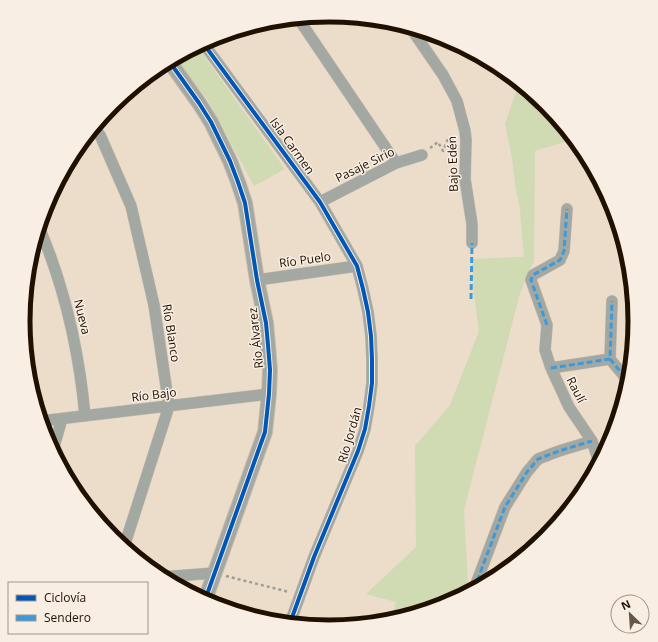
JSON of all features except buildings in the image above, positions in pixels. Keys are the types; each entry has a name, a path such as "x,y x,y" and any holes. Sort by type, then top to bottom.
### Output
{"street":[{"path":"302,24 396,163"},
{"name":"Bajo Edén","path":"416,35 443,75 457,101 465,130 465,179 472,224 472,243"},
{"name":"Isla Carmen","path":"207,49 320,202 357,266"},
{"name":"Río Álvarez","path":"173,66 199,103 221,141 230,161 244,203 257,280 265,316 270,370 265,432 207,594"},
{"name":"Río Blanco","path":"98,132 131,206 154,305 169,406 126,540"},
{"name":"Pasaje Sirio","path":"320,202 396,163 422,155"},
{"name":"Raulí","path":"567,209 564,251 560,260 533,275 531,280 547,325 545,350 551,368 569,407 592,442 596,454"},
{"name":"Nueva","path":"43,236 55,268 67,309 79,362 86,416"},
{"name":"Río Puelo","path":"257,280 357,266"},
{"name":"Río Jordán","path":"292,617 314,557 358,452 365,429 372,375 371,336 364,289 357,266"},
{"path":"612,301 610,359 623,374"},
{"path":"551,368 610,359"},
{"name":"Río Bajo","path":"47,420 269,394"},
{"path":"56,441 62,419"},
{"path":"477,581 505,507 527,472 538,459 559,451 592,442"},
{"path":"173,576 214,573"}],"path":[{"path":"422,155 438,142 443,151 448,139 466,140"},
{"path":"214,573 300,595"}],"green space":[{"path":"201,51 285,169 254,186 208,100 179,63"},
{"path":"517,89 554,124 568,141 535,151 534,261 520,293 464,510 468,585 425,604 393,613 396,602 366,594 416,547 415,446 450,405 479,331 473,288 472,259 524,257 520,210 505,124"}],"marked path":[{"path":"547,325 531,280 533,275 560,260 564,251 567,209"},
{"path":"471,299 472,243"},
{"path":"551,368 610,359 612,301"},
{"path":"610,359 623,374"},
{"path":"477,580 505,507 527,472 538,459 592,441"}],"cycle path":[{"path":"207,49 320,202 357,266 368,312 371,336 372,383 365,429 358,451 314,557 292,617"},
{"path":"173,66 211,122 230,161 245,203 257,280 266,323 270,370 265,432 207,594"}]}
